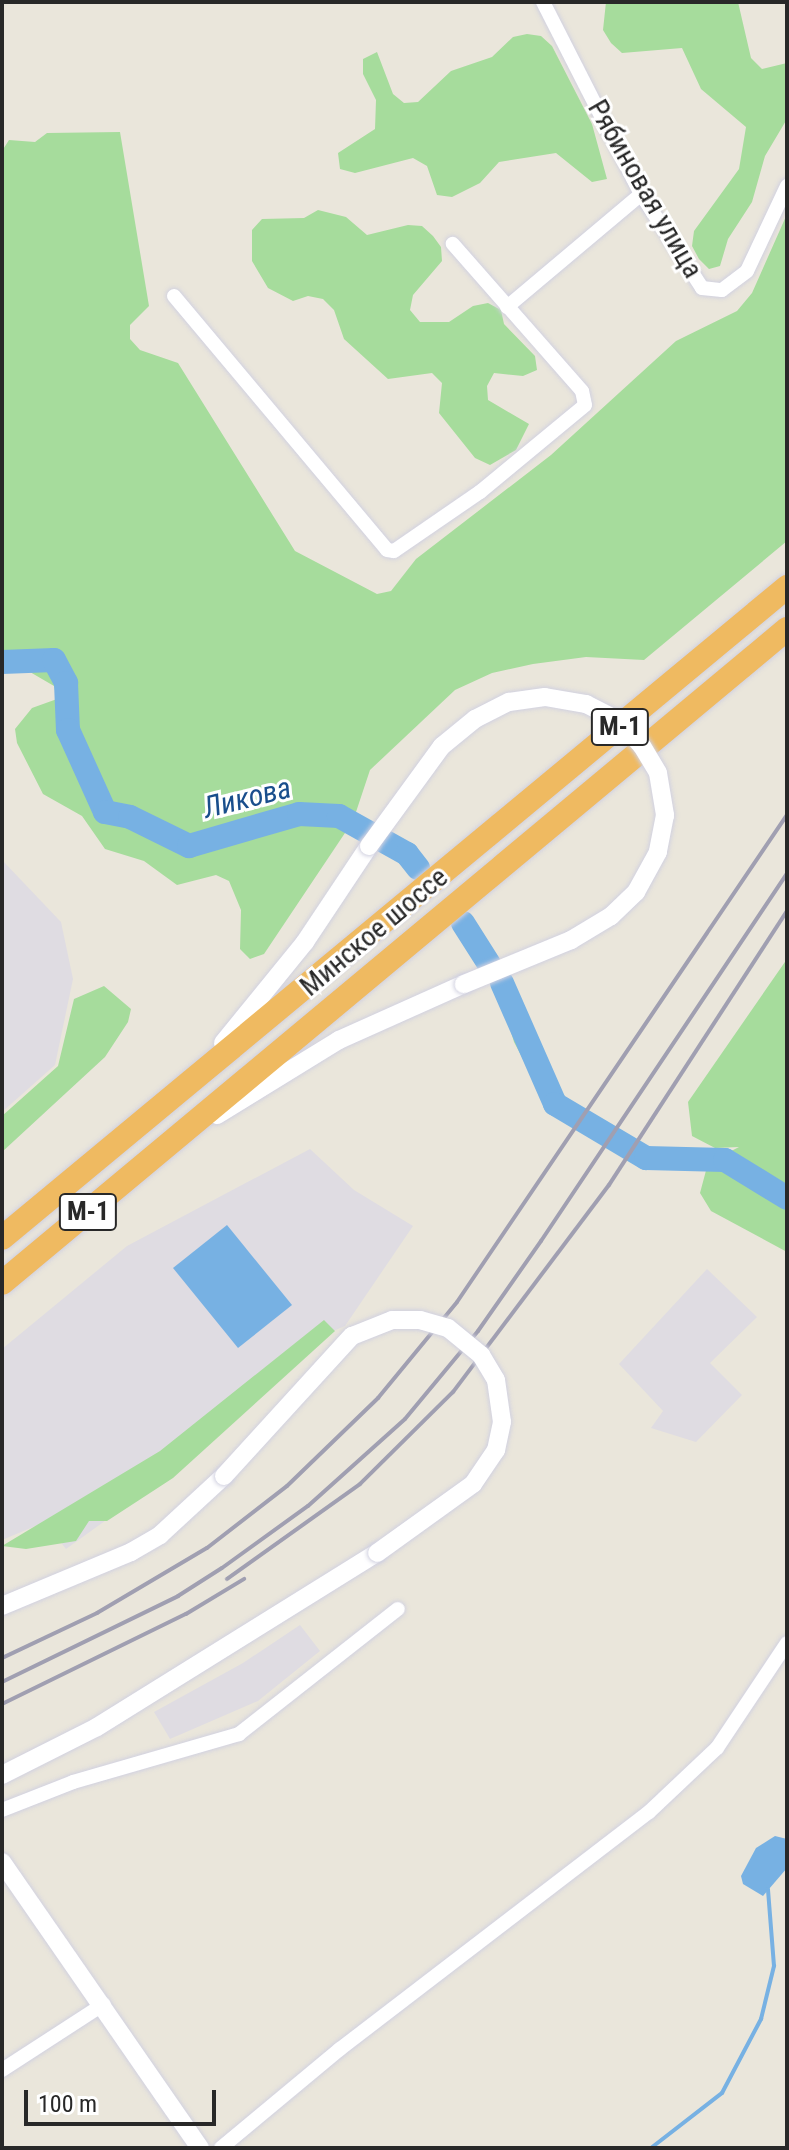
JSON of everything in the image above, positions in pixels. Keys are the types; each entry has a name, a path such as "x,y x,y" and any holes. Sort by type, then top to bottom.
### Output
{"highway":[{"name":"Минское шоссе","path":"2,1238 158,1112 787,587"},
{"name":"Минское шоссе","path":"2,1283 174,1142 471,889 787,629"}],"street":[{"name":"Рябиновая улица","path":"543,2 641,194 694,280 713,291 734,284 747,271 787,186"},
{"path":"507,307 641,194"},
{"path":"174,296 387,550 394,551 480,492 585,405 582,391 453,244"},
{"path":"158,1112 253,1011 442,746 475,719 509,702 545,697 586,704 612,715 642,746 658,773 665,815 658,852 636,892 611,916 571,940 339,1040 174,1142"},
{"path":"2,1606 131,1552 182,1517 224,1476 352,1336 392,1320 420,1320 448,1328 481,1355 496,1380 502,1422 496,1450 473,1484 377,1553 97,1727 2,1775"},
{"path":"2,1810 73,1782 239,1734 398,1609"},
{"path":"221,2148 340,2049 649,1812 717,1748 787,1643"},
{"path":"2,1862 104,2004 200,2148"},
{"path":"2,2070 104,2004"}],"shaded area":[{"path":"2,860 61,922 73,979 55,1065 2,1112"},
{"path":"310,1149 354,1190 413,1226 345,1326 309,1341 141,1495 66,1549 45,1522 2,1540 2,1349 127,1246"},
{"path":"707,1269 757,1317 710,1363 742,1395 696,1442 651,1428 663,1411 619,1364"},
{"path":"300,1625 320,1651 258,1701 170,1739 154,1712 243,1663"}],"green space":[{"path":"606,2 738,2 751,58 762,69 787,63 787,119 765,156 752,202 728,239 720,266 709,269 699,259 692,246 694,231 739,169 746,127 701,89 682,48 622,53 603,30"},
{"path":"527,34 541,36 552,46 592,124 607,179 592,182 556,153 499,162 480,183 452,197 437,195 427,166 413,158 355,173 340,169 338,153 375,129 376,100 363,74 363,59 377,52 393,94 404,103 418,102 451,71 492,57 513,37"},
{"path":"120,132 149,306 130,325 130,339 140,350 178,363 295,551 377,594 391,591 416,559 551,455 676,341 737,311 752,293 787,214 787,541 644,660 586,657 533,664 492,673 455,690 370,770 353,821 264,954 250,959 240,949 241,910 229,881 216,875 177,885 144,861 105,849 82,816 43,794 17,743 15,729 32,708 57,699 54,686 18,665 2,663 2,151 9,140 35,142 47,133"},
{"path":"318,210 346,217 367,235 408,225 422,226 433,236 441,247 442,261 413,295 410,310 420,322 449,322 473,306 488,303 501,310 504,324 535,356 537,370 523,376 494,373 487,386 488,400 529,424 516,450 490,465 475,458 439,413 442,383 432,373 388,379 344,339 334,310 323,299 308,296 293,301 268,288 252,261 252,230 262,219 304,218"},
{"path":"787,959 787,1252 711,1211 700,1193 708,1163 739,1147 715,1148 692,1136 688,1102"},
{"path":"104,986 131,1009 128,1022 105,1057 2,1152 2,1116 58,1066 74,999"},
{"path":"511,988 534,1053 566,1098 555,1104 548,1106 514,1042 499,991"},
{"path":"324,1320 335,1331 173,1478 107,1521 89,1521 76,1541 26,1549 2,1546 160,1451"}],"water":[{"path":"227,1225 292,1305 238,1348 173,1268"},
{"path":"775,1836 787,1839 787,1868 763,1896 743,1884 741,1876 756,1848"}],"waterway":[{"name":"Ликова","path":"2,662 54,660 66,683 68,730 105,812 130,817 189,846 299,814 339,816 407,854 418,868"},
{"name":"Ликова","path":"463,923 489,964"},
{"name":"Ликова","path":"502,983 555,1104 646,1158 725,1160 787,1198"},
{"path":"651,2148 722,2093 761,2019 774,1966 768,1889"}],"railway":[{"path":"2,1658 97,1613 207,1548 287,1486 378,1398 457,1302 787,815"},
{"path":"2,1682 178,1596 222,1568 308,1506 405,1419 478,1331 787,874"},
{"path":"227,1579 360,1484 453,1392 609,1185 787,911"},
{"path":"2,1704 186,1614 244,1579"}]}
